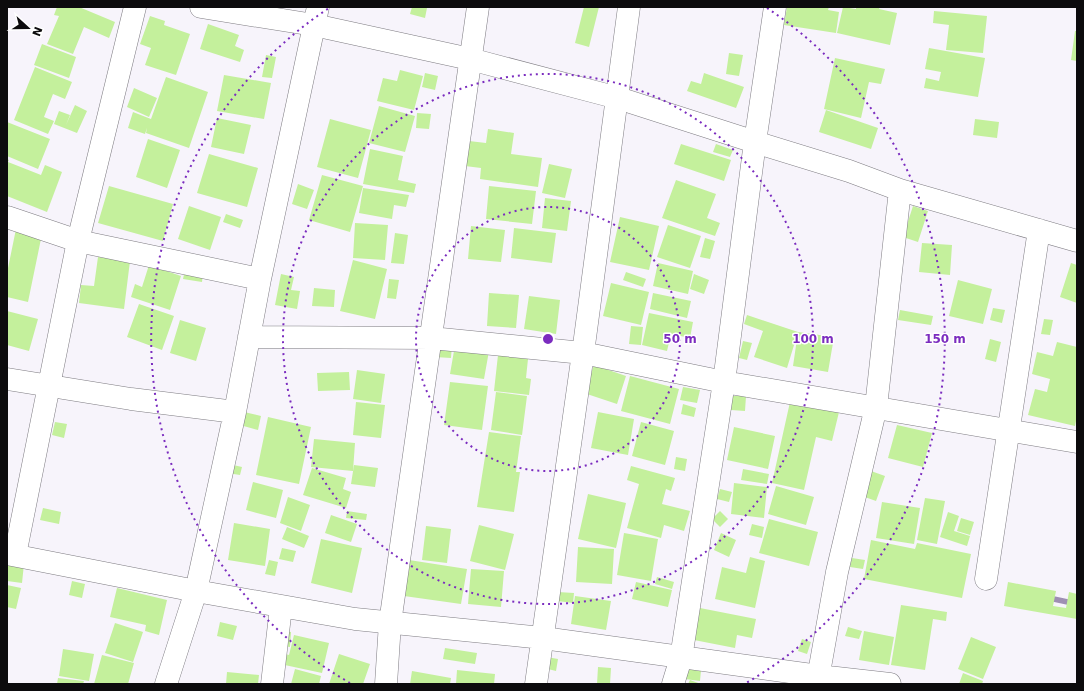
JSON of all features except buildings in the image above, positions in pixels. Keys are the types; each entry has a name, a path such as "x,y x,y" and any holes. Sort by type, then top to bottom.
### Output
{"street":[{"path":"135,7 78,241 49,385 11,554 196,592 354,619 543,638 818,680 890,684"},
{"path":"202,7 316,16 618,98 849,171 900,190 1077,241"},
{"path":"386,684 390,623 478,7"},
{"path":"536,684 583,354 629,7"},
{"path":"674,684 681,658 724,382 755,142 775,7"},
{"path":"166,684 196,592 235,412 260,279 316,16"},
{"path":"818,680 838,572 876,408 900,190"},
{"path":"7,217 78,241 260,279"},
{"path":"986,579 1039,230"},
{"path":"249,337 430,338 583,354 724,382 1077,442"},
{"path":"7,379 131,399 235,412"},
{"path":"272,684 281,607"}],"waterway":[{"path":"1049,598 1077,604"}]}
